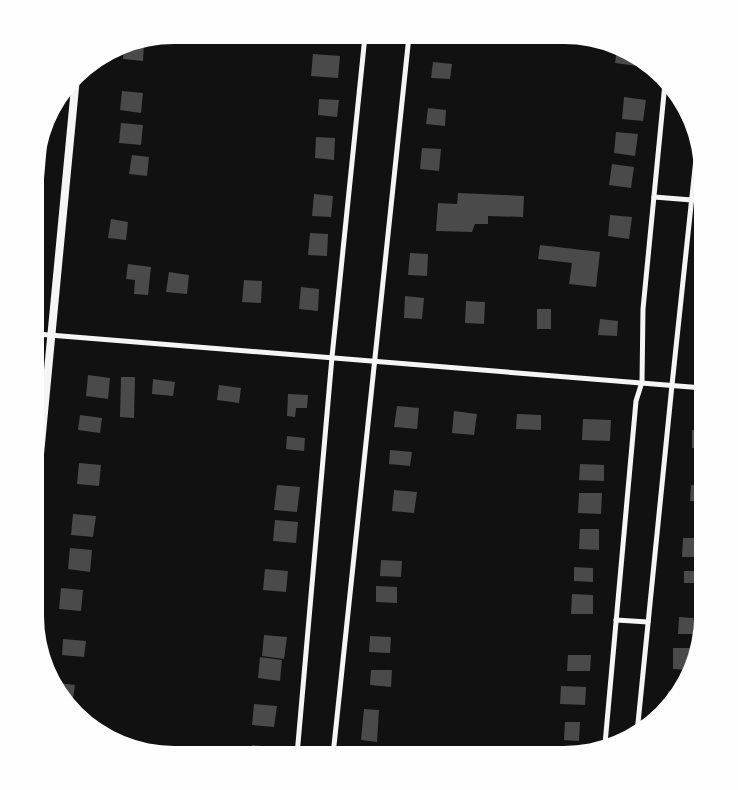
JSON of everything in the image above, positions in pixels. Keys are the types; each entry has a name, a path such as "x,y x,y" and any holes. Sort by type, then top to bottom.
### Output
{"main road":[{"path":"44,416 75,90"}],"street":[{"path":"298,746 332,357 364,44"},
{"path":"333,746 408,44"},
{"path":"605,739 636,401 642,382 642,309 664,92"},
{"path":"638,723 694,180"},
{"path":"654,197 692,200"},
{"path":"44,335 694,387"},
{"path":"616,620 648,622"}],"building":[{"path":"144,47 143,61 123,59 123,54"},
{"path":"313,54 340,56 338,78 311,76"},
{"path":"616,55 636,66 615,63"},
{"path":"433,62 452,64 450,79 431,78"},
{"path":"122,91 143,93 141,113 120,110"},
{"path":"624,97 646,100 643,121 622,119"},
{"path":"319,99 339,100 337,117 318,115"},
{"path":"428,108 446,110 445,126 426,124"},
{"path":"121,123 143,125 141,145 119,143"},
{"path":"616,132 638,134 635,156 614,153"},
{"path":"316,137 335,138 334,160 315,158"},
{"path":"422,148 441,149 439,171 420,169"},
{"path":"132,155 149,157 147,176 129,174"},
{"path":"612,164 634,167 631,188 609,185"},
{"path":"458,193 524,196 523,217 488,216 488,224 475,224 472,232 436,231 438,203 457,204"},
{"path":"314,194 333,196 331,217 312,216"},
{"path":"610,215 632,217 629,239 608,236"},
{"path":"111,219 128,222 126,240 108,238"},
{"path":"310,233 328,234 327,256 308,255"},
{"path":"540,245 600,252 596,287 569,284 572,263 538,259"},
{"path":"410,253 428,254 427,276 408,275"},
{"path":"128,264 151,267 148,295 134,294 135,280 126,279"},
{"path":"169,272 189,275 187,294 166,292"},
{"path":"244,280 262,281 261,303 242,302"},
{"path":"301,287 319,289 318,311 299,309"},
{"path":"405,296 424,298 422,319 404,318"},
{"path":"466,301 485,302 484,324 465,323"},
{"path":"537,309 551,309 551,329 537,329"},
{"path":"600,319 618,321 617,336 598,335"},
{"path":"88,375 110,378 108,399 86,396"},
{"path":"121,377 135,377 134,418 120,417"},
{"path":"153,379 175,382 173,396 152,394"},
{"path":"219,385 241,388 239,403 217,400"},
{"path":"288,394 308,395 307,408 296,408 295,417 287,416"},
{"path":"397,406 419,408 417,429 394,427"},
{"path":"454,411 477,414 474,435 452,433"},
{"path":"517,414 541,415 541,430 516,429"},
{"path":"80,415 102,418 100,433 78,430"},
{"path":"583,419 611,420 610,441 582,440"},
{"path":"692,430 694,430 694,448 692,448"},
{"path":"287,436 305,438 304,451 286,449"},
{"path":"390,450 412,452 410,466 389,464"},
{"path":"79,463 101,465 99,486 77,484"},
{"path":"580,464 604,465 604,481 579,480"},
{"path":"277,485 300,487 297,512 274,510"},
{"path":"691,485 694,485 694,501 690,501"},
{"path":"394,490 417,492 414,513 392,511"},
{"path":"579,493 602,493 601,514 578,513"},
{"path":"73,514 96,516 93,537 71,535"},
{"path":"275,520 298,522 296,543 273,541"},
{"path":"580,529 599,529 599,550 579,549"},
{"path":"683,538 694,538 694,557 682,557"},
{"path":"70,548 92,550 90,572 68,569"},
{"path":"381,560 402,561 401,577 380,576"},
{"path":"574,567 593,568 593,582 574,581"},
{"path":"265,569 288,571 286,592 263,590"},
{"path":"684,571 694,571 694,583 684,583"},
{"path":"376,586 397,587 397,603 376,602"},
{"path":"61,588 83,590 81,611 59,609"},
{"path":"572,594 593,595 593,614 571,614"},
{"path":"679,617 693,618 693,634 678,634"},
{"path":"264,635 287,637 284,659 262,656"},
{"path":"370,636 391,637 390,653 369,652"},
{"path":"63,639 86,641 84,657 62,655"},
{"path":"673,648 690,648 683,670 673,669"},
{"path":"568,655 591,655 590,671 567,671"},
{"path":"260,657 282,660 280,681 258,678"},
{"path":"371,670 392,670 391,687 370,685"},
{"path":"63,684 75,685 73,698"},
{"path":"561,686 586,687 585,705 560,704"},
{"path":"254,704 277,706 274,727 252,725"},
{"path":"364,709 379,710 377,742 361,740"},
{"path":"565,722 580,722 579,741 564,740"}]}
